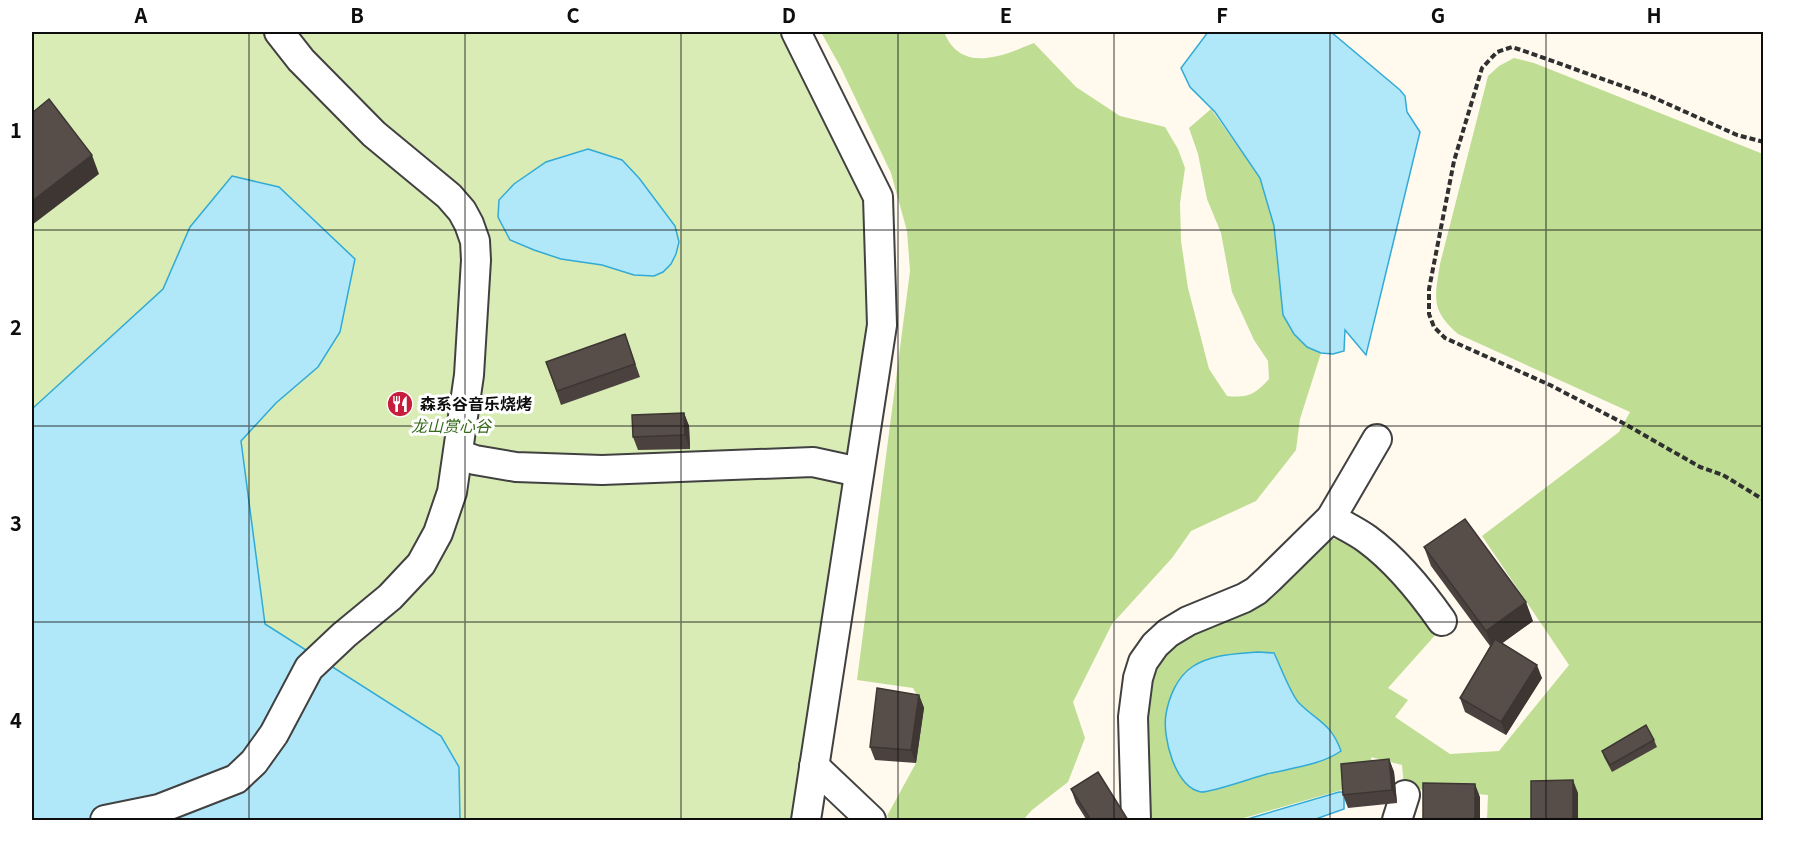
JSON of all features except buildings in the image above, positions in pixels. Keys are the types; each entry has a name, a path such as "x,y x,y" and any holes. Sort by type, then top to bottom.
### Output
{"street":[{"path":"105,820 159,809 236,779 254,762 274,734 309,668 390,597 421,564 438,533 448,502 458,454 469,375 476,260 475,241 470,224 449,196 374,134 301,60 279,32"},
{"path":"796,32 878,197 882,326 806,820"},
{"path":"1136,820 1133,717 1138,678 1143,663 1155,645 1168,633 1188,621 1257,591 1331,518 1377,439"},
{"path":"458,454 475,460 516,467 602,470 813,462 859,472"},
{"path":"1331,518 1367,539 1393,561 1425,596 1443,621"},
{"path":"814,766 871,820"}],"path":[{"path":"1764,142 1737,135 1650,96 1530,53 1512,47 1497,52 1482,68 1454,161 1429,289 1429,314 1434,327 1445,338 1551,385 1700,467 1723,475 1764,500"}],"green space":[{"name":"龙山赏心谷","path":"32,32 783,32 867,206 871,327 790,820 32,820"},
{"path":"821,32 944,32 951,45 961,53 983,58 1009,53 1034,43 1076,87 1120,116 1165,127 1178,149 1185,168 1180,203 1181,241 1188,288 1209,369 1227,396 1240,396 1255,392 1269,379 1268,361 1254,340 1232,292 1221,233 1207,199 1198,154 1189,128 1211,109 1260,178 1274,226 1279,282 1294,334 1307,347 1321,353 1300,419 1296,450 1256,501 1191,531 1172,558 1112,624 1073,702 1085,738 1068,782 1032,810 1023,820 891,820 887,816 916,763 924,708 913,688 857,680 910,271 907,231 891,173 841,68"},
{"path":"1514,58 1534,63 1763,154 1763,820 1487,820 1488,795 1404,788 1402,765 1371,757 1374,772 1345,789 1237,820 1144,820 1139,719 1153,659 1318,543 1326,540 1346,541 1376,560 1405,590 1438,632 1388,688 1408,700 1395,717 1450,754 1499,751 1569,665 1482,536 1619,432 1630,412 1458,334 1439,310 1436,294 1440,264 1488,76 1499,66"}],"water":[{"path":"1208,32 1331,32 1405,96 1407,112 1420,132 1366,355 1345,330 1344,351 1333,354 1321,353 1307,347 1294,334 1283,315 1274,226 1260,178 1215,112 1190,87 1181,68"},
{"path":"588,149 622,160 639,178 675,226 679,242 676,254 671,264 663,272 654,276 634,275 602,265 561,259 510,240 498,217 499,200 514,184 546,162"},
{"path":"232,176 279,187 355,259 340,332 318,367 276,403 241,441 265,624 441,736 459,767 460,820 32,820 32,409 163,289 190,227"},
{"path":"1258,652 1274,653 1296,699 1333,734 1341,751 1315,763 1213,790 1201,792 1192,788 1177,771 1168,747 1166,714 1175,688 1187,671 1207,659"},
{"path":"1344,792 1344,809 1313,820 1244,820"}],"place":[{"name":"森系谷音乐烧烤","path":"400,404"}]}
